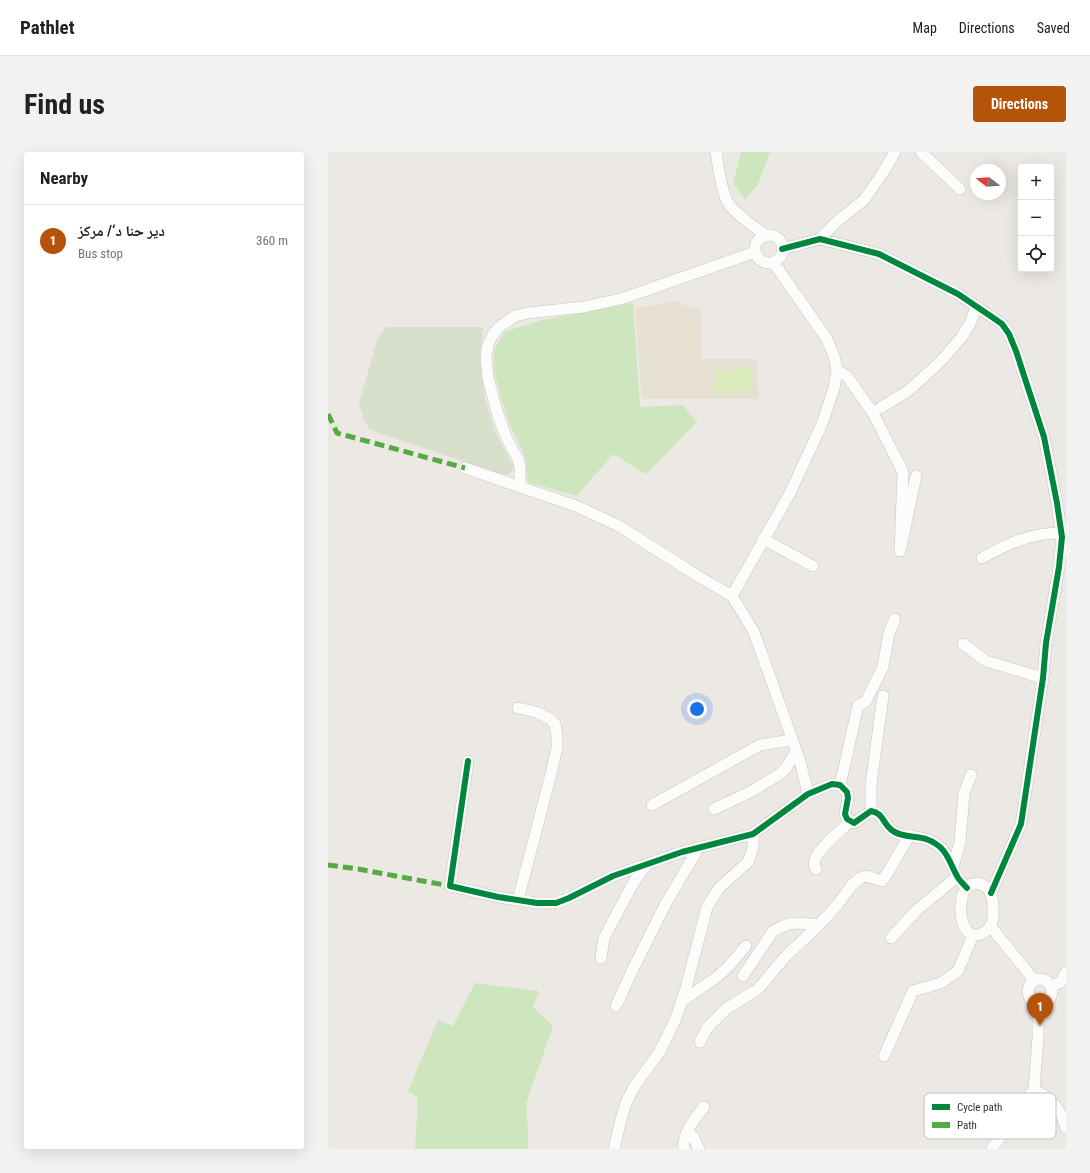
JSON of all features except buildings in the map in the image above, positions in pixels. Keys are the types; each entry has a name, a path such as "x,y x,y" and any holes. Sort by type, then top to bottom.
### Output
{"street":[{"path":"716,152 718,170 727,202 739,214 767,236 776,238 779,241 782,249 780,257 773,262 764,262 755,252 757,243 760,239 767,236"},
{"path":"820,239 836,222 864,200 895,152"},
{"path":"921,152 960,189"},
{"path":"782,249 820,239 878,254 958,294 1002,324 1009,334 1016,351 1044,437 1064,533 1046,643 1043,678 1021,824 991,893"},
{"path":"520,487 520,467 518,459 497,412 488,378 486,357 488,345 499,327 515,316 528,312 584,307 624,298 755,252"},
{"path":"732,596 790,493 822,424 834,388 837,370 834,356 827,339 773,262"},
{"path":"880,408 908,391 940,362 961,338 970,324 976,307"},
{"path":"837,370 846,376 872,413 903,472 900,551 916,476"},
{"path":"465,468 576,506 619,526 732,596 754,632 796,751 808,794"},
{"path":"982,558 1018,540 1048,532 1064,533"},
{"path":"763,539 813,566"},
{"path":"840,785 858,706 866,701 883,667 889,633 895,619"},
{"path":"963,644 986,661 1043,678"},
{"path":"871,811 871,784 883,696"},
{"path":"518,708 536,712 550,719 555,724 557,747 518,900"},
{"path":"652,805 760,745 792,740"},
{"path":"714,809 780,774 786,768 796,751"},
{"path":"468,761 450,886 498,897 556,903 613,876 647,864 699,847 753,834 808,794 832,784 840,785 847,792 848,798 845,814 850,822"},
{"path":"891,938 955,872 960,842 964,793 971,775"},
{"path":"816,869 814,865 815,859 823,848 850,822 854,823 871,811 877,812 881,815 886,825 894,832 927,840 939,846 948,855 955,872 967,888"},
{"path":"614,1149 626,1103 634,1086 660,1051 668,1036 681,1002 708,907 719,888 727,879 748,862 753,848 753,834"},
{"path":"700,1042 707,1028 726,1009 758,988 786,956 819,925 852,885 860,878 867,876 882,881 890,871 910,835"},
{"path":"616,1006 665,905 699,847"},
{"path":"602,958 604,938 632,885 647,864"},
{"path":"978,883 984,885 991,893 993,899 994,918 991,927 986,932 979,935 968,933 961,917 960,905 962,895 970,884 978,883"},
{"path":"742,976 774,930 788,924 800,923 819,925"},
{"path":"991,927 1034,980"},
{"path":"884,1056 913,991 941,983 958,971 973,935"},
{"path":"681,1002 717,977 728,967 746,946"},
{"path":"1051,986 1061,982 1066,972"},
{"path":"1034,980 1045,980 1051,986 1052,994 1050,998 1043,1003 1038,1003 1031,1000 1028,991 1034,980"},
{"path":"1031,1093 1034,1088 1038,1038 1038,1003"},
{"path":"1034,1088 1042,1093"},
{"path":"1056,1106 1063,1117 1066,1128"},
{"path":"684,1149 687,1132 693,1120 704,1107"},
{"path":"687,1132 693,1136 699,1149"},
{"path":"992,1149 999,1139"}],"shaded area":[{"path":"677,301 681,304 701,310 701,359 756,359 759,399 642,399 635,308"}],"green space":[{"path":"741,152 770,152 758,184 745,200 733,183"},
{"path":"633,303 640,407 682,405 697,422 646,474 613,454 577,496 528,482 525,456 510,425 500,395 494,370 494,351 504,332 542,320"},
{"path":"386,327 483,327 480,357 485,399 496,434 514,467 508,475 370,430 364,421 359,403 378,337"},
{"path":"752,368 753,391 716,394 715,371"},
{"path":"475,983 539,991 533,1007 553,1026 526,1104 528,1149 415,1149 418,1098 408,1091 438,1020 453,1026"}],"marked path":[{"path":"328,414 337,433 465,468"},
{"path":"328,865 450,886"}],"cycle path":[{"path":"782,249 820,239 879,254 958,294 1002,324 1009,334 1016,351 1044,437 1062,537 1059,567 1046,643 1043,678 1021,824 991,893"},
{"path":"468,761 450,886 498,897 537,903 556,903 613,876 682,852 753,834 808,794 832,784 840,785 847,792 848,798 845,814 847,819 854,823 871,811 876,812 889,828 896,833 926,839 933,842 946,854 958,878 967,888"}],"place":[{"name":"دير حنا د‘/ مركز","path":"1040,1026"}]}
